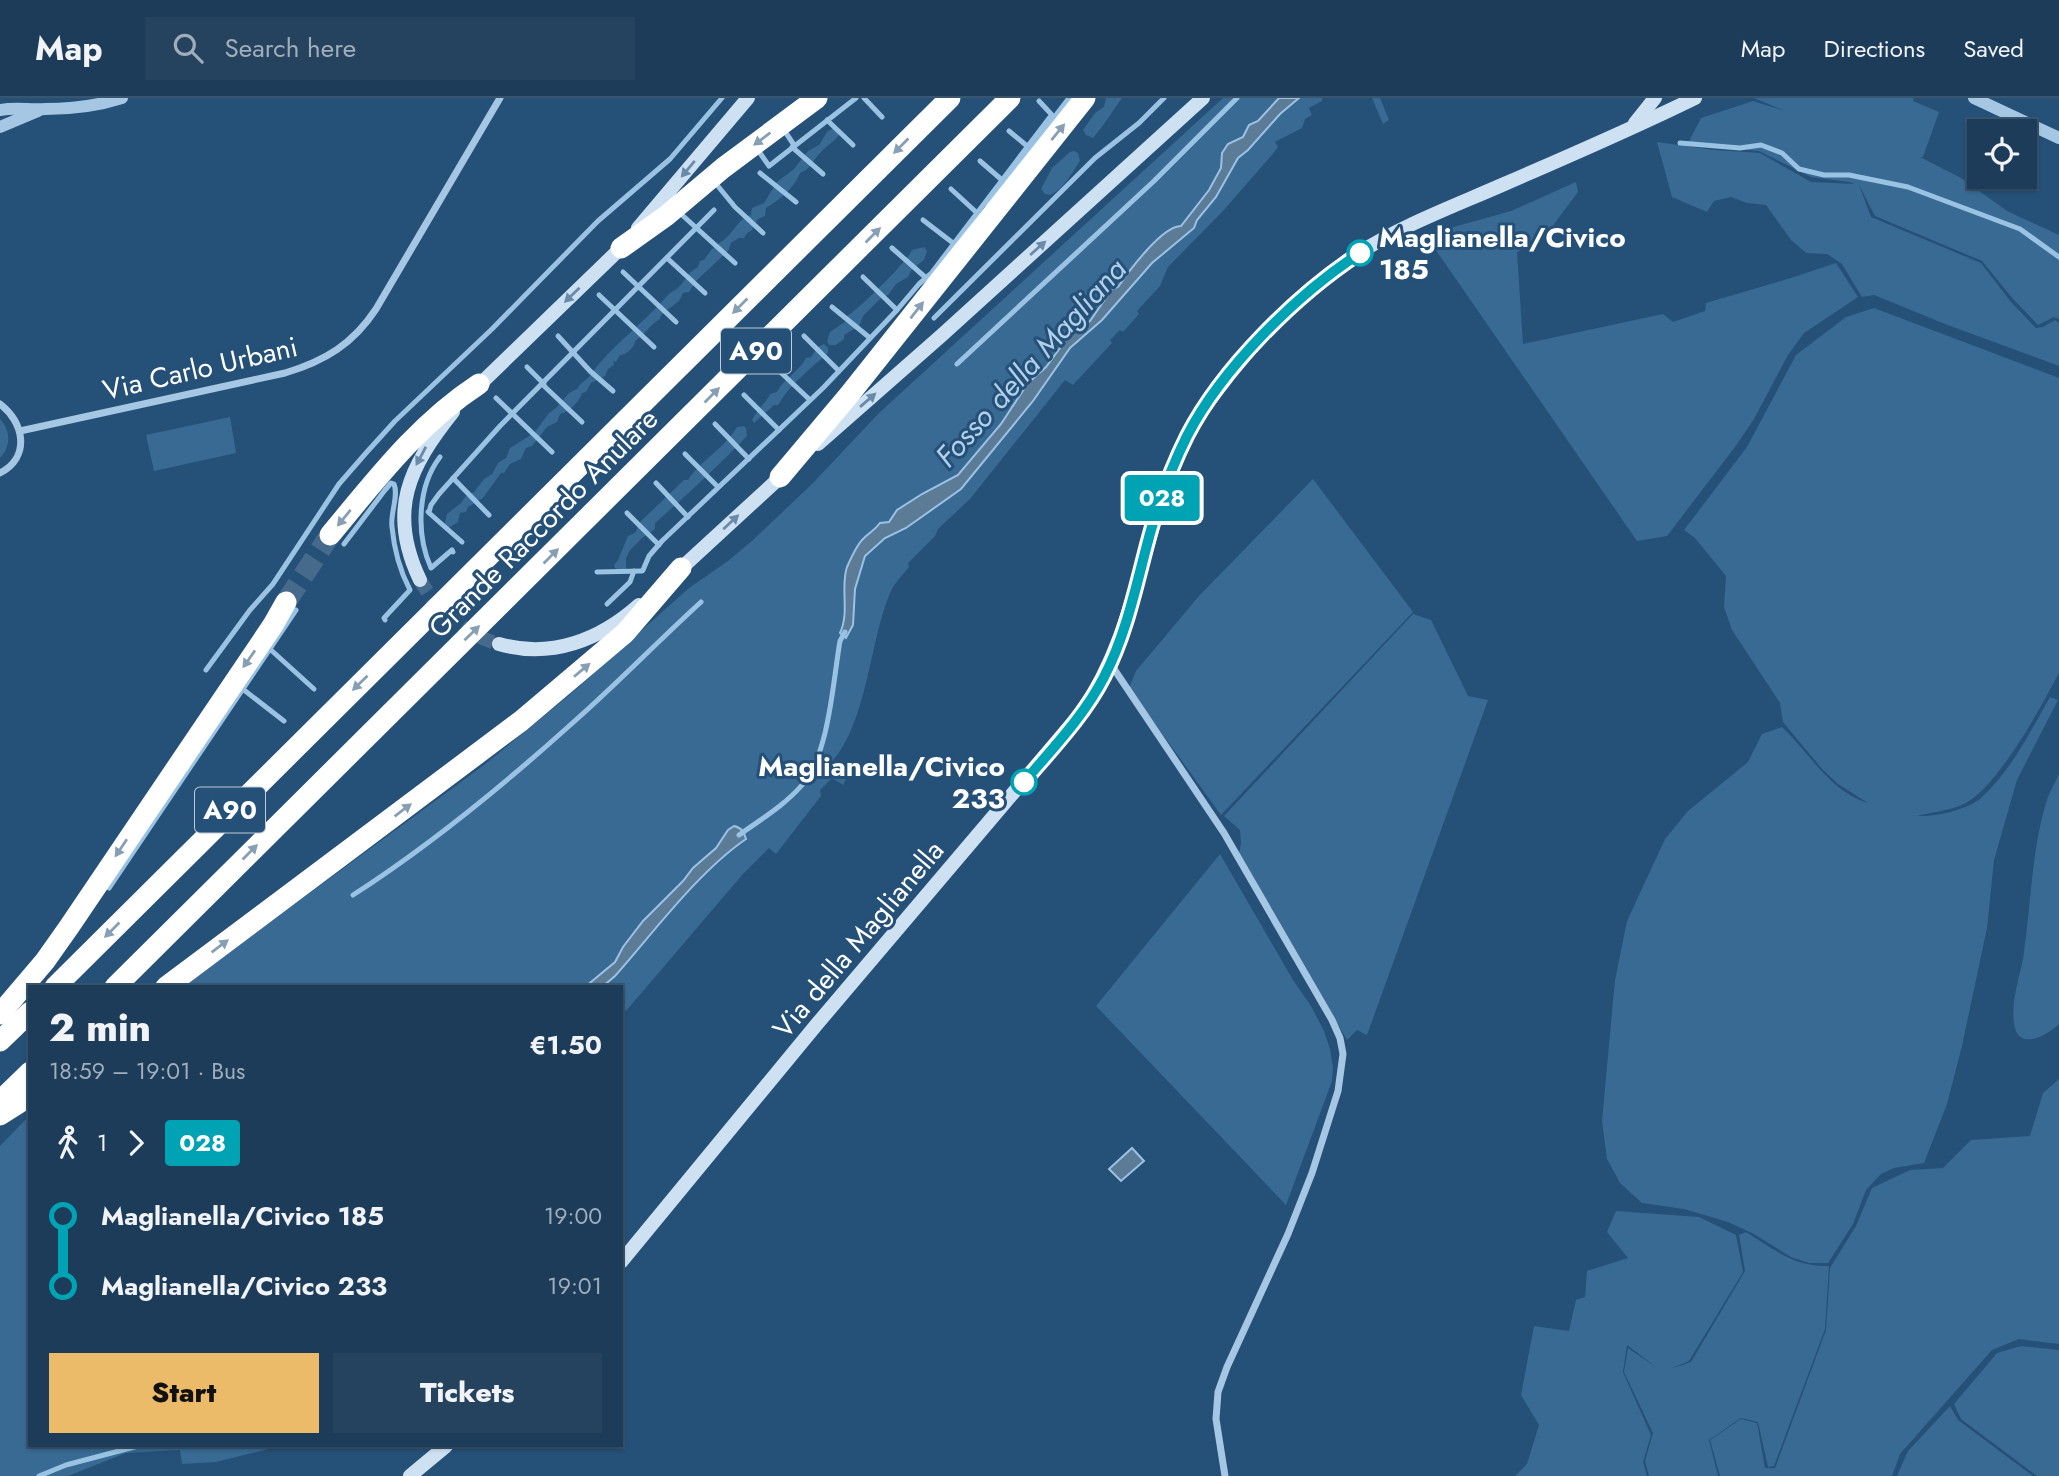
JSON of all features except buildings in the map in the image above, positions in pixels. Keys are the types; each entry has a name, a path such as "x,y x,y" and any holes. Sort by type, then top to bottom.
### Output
{"highway":[{"path":"621,248 817,98"},
{"name":"Grande Raccordo Anulare","path":"57,985 950,98"},
{"name":"Grande Raccordo Anulare","path":"117,985 1010,98"},
{"path":"780,477 858,384 1085,98"},
{"path":"330,535 408,444 450,404 479,384"},
{"path":"169,985 521,722 625,633 681,568"},
{"path":"0,1014 45,961 69,927 286,602"},
{"path":"0,1041 28,1014"},
{"path":"0,1101 28,1074"},
{"path":"0,1115 28,1097"}],"main road":[{"path":"421,580 408,548 405,529 406,501 412,474 429,441 479,384 621,248 748,98"},
{"path":"499,643 529,649 547,649 584,641 633,611 1203,98"},
{"path":"1629,130 1655,98"},
{"name":"Via della Maglianella","path":"623,1260 817,1024 1073,724 1097,689 1126,624 1151,528 1175,461 1206,405 1250,348 1316,285 1357,254 1383,239 1695,98"},
{"path":"410,1476 445,1447"}],"street":[{"path":"0,110 90,106 122,98"},
{"name":"Via Carlo Urbani","path":"20,431 285,373 334,354 357,334 376,309 500,98"},
{"path":"1974,98 2059,138"},
{"path":"0,127 41,110"},
{"path":"0,404 17,421 20,431 18,453 13,463 0,473"},
{"path":"1110,663 1224,833 1332,1020 1343,1054 1338,1091 1312,1173 1288,1234 1227,1367 1219,1392 1216,1419 1225,1476"}],"shaded area":[{"path":"1106,98 1122,98 1093,138 1086,135 1083,130 1095,113 1104,107"},
{"path":"1223,98 1323,98 1309,108 1312,115 1305,119 1302,128 1275,142 1278,147 1271,156 1223,211 1168,267 1160,286 1137,311 1139,314 1123,332 1120,330 1110,340 1112,343 1073,385 1065,380 970,499 938,529 935,536 908,563 909,567 892,589 883,613 853,726 831,763 846,779 843,785 832,778 820,790 821,796 776,854 769,848 743,874 626,1011 623,1009 623,985 185,985 484,765 567,697 689,588 753,540 812,484 879,413"},
{"path":"1279,98 1299,98 1238,158 1216,197 1197,220 1194,228 1152,263 1102,320 1070,348 1033,401 961,489 906,528 885,538 865,556 855,589 853,625 846,638 840,633 844,617 845,575 852,555 861,541 880,523 889,522 897,510 958,475 1001,424 1028,383 1046,367 1068,337 1090,321 1112,289 1118,287 1156,241 1173,228 1181,226 1209,190 1221,168 1222,153 1228,144 1243,137 1249,125 1258,121"},
{"path":"1372,98 1380,98 1389,120 1383,124"},
{"path":"1754,98 1914,98 1913,101 1939,112 1923,157 1920,157 1961,178 1967,182 1967,189 1976,189 2007,211 2059,235 2059,319 2054,317 2038,325 1982,261 1875,216 1859,185 1871,217 1981,263 2011,302 2036,328 2055,320 2059,323 2059,366 1874,295 1862,297 1842,264 1827,254 1806,253 1791,240 1766,205 1747,203 1731,197 1714,201 1707,212 1672,197 1657,142 1760,153 1811,182 1855,184 1811,177 1759,151 1687,145 1701,118 1753,101 1785,111"},
{"path":"836,126 841,132 839,135 800,173 786,193 766,208 765,216 758,219 751,231 744,238 731,243 728,251 696,281 689,292 683,293 679,301 635,341 630,350 620,355 616,362 613,361 614,365 608,369 605,376 591,383 573,406 560,414 557,422 547,427 532,446 526,448 521,459 510,464 504,473 501,473 483,498 468,507 466,512 460,513 458,522 449,528 444,527 447,514 492,474 498,463 506,458 510,448 534,433 549,413 569,393 577,389 608,354 679,287 714,247 743,219 751,215 752,208 764,203 777,182 794,169 808,151 819,145 827,132"},
{"path":"1074,151 1078,153 1080,161 1071,175 1056,192 1045,194 1041,189 1052,168"},
{"path":"1576,182 1578,192 1543,239 1517,252 1523,344 1663,314 1673,322 1705,311 1706,303 1836,263 1858,297 1804,333 1788,355 1754,419 1667,536 1637,541 1431,243 1439,231 1511,211"},
{"path":"924,247 927,251 924,260 912,269 908,277 881,298 863,316 859,326 844,335 844,339 836,345 829,345 827,341 830,332 846,321 847,316 882,285 912,250"},
{"path":"1874,308 2059,378 2059,673 2018,745 1991,781 1964,804 1917,816 1952,812 1977,801 2012,762 2050,697 2058,700 2017,780 1994,860 1987,928 1962,1046 1947,1104 1924,1163 1894,1168 1881,1174 1866,1190 1853,1224 1828,1263 1809,1263 1791,1257 1754,1234 1728,1222 1684,1209 1642,1203 1620,1183 1607,1159 1602,1121 1615,980 1627,921 1665,839 1688,811 1748,762 1762,734 1782,727 1831,781 1842,790 1868,803 1838,784 1822,769 1783,722 1780,703 1732,630 1724,607 1726,576 1695,538 1684,530 1747,447 1796,355 1846,317"},
{"path":"824,344 828,353 794,384 778,405 774,405 754,423 754,416 770,394 777,392 806,358 811,357 818,347"},
{"path":"230,417 236,453 154,471 146,435"},
{"path":"0,419 8,438 6,449 0,458"},
{"path":"743,426 747,436 655,523 655,529 630,550 624,571 615,568 628,536 635,533 641,521 684,480 688,480 737,427"},
{"path":"1313,479 1413,612 1221,815 1129,688 1136,671 1199,596"},
{"path":"1413,614 1431,620 1468,696 1488,700 1367,1035 1357,1030 1347,1040 1239,853 1240,830 1224,816"},
{"path":"2059,774 2059,1024 2040,1037 2026,1039 2016,1032 2014,999 2023,959 2037,841 2046,803"},
{"path":"734,826 739,828 746,839 694,885 615,976 604,985 587,985 615,962 643,921 693,868 716,848 728,830"},
{"path":"1220,854 1311,1006 1330,1049 1332,1081 1286,1205 1096,1006"},
{"path":"2059,1079 2059,1344 2019,1339 1992,1350 1900,1454 1892,1476 1720,1476 1710,1440 1741,1419 1757,1423 1765,1468 1775,1468 1826,1330 1830,1268 1856,1226 1872,1188 1910,1170 1943,1168 1971,1140 2030,1136 2043,1093"},
{"path":"28,1117 28,1447 276,1447 216,1462 182,1464 180,1450 126,1453 68,1476 0,1476 0,1146"},
{"path":"1132,1148 1144,1161 1121,1181 1109,1169"},
{"path":"1616,1211 1699,1217 1736,1235 1743,1272 1689,1361 1670,1369 1691,1362 1745,1271 1739,1235 1746,1232 1776,1251 1805,1264 1829,1266 1825,1329 1774,1466 1768,1467 1758,1422 1741,1418 1709,1440 1718,1476 1649,1476 1645,1461 1653,1433 1624,1372 1628,1348 1657,1368 1627,1345 1623,1372 1651,1435 1643,1462 1647,1476 1515,1476 1527,1464 1539,1425 1521,1395 1534,1326 1569,1331 1576,1300 1585,1297 1587,1271 1628,1258 1607,1232"},
{"path":"2021,1346 2059,1350 2059,1476 2037,1476 1961,1419 1954,1404 1997,1353"},
{"path":"1950,1406 1958,1420 2033,1476 1897,1476 1908,1451"}],"waterway":[{"path":"206,670 250,610 273,584 339,484 366,453 395,421 492,329 598,221 670,159 722,98"},
{"path":"760,153 769,166 856,98"},
{"path":"864,98 882,117"},
{"path":"988,204 1069,98"},
{"path":"934,318 1095,158 1139,123 1164,98"},
{"path":"957,364 1154,181 1237,98"},
{"path":"1039,101 1052,115"},
{"path":"933,271 1050,117"},
{"path":"827,120 853,145"},
{"path":"1009,131 1027,146"},
{"path":"786,133 794,145"},
{"name":"Fosso della Magliana","path":"1680,143 1740,148 1761,145 1782,153 1799,169 1824,175 1849,175 1908,187 2020,229 2059,257"},
{"path":"792,147 823,174"},
{"path":"980,161 1002,180"},
{"path":"760,173 796,202"},
{"path":"717,185 735,207 763,233"},
{"path":"951,189 976,212"},
{"path":"429,512 439,494 500,426 714,210"},
{"path":"681,214 735,263"},
{"path":"923,220 953,243"},
{"path":"892,248 925,277"},
{"path":"667,258 705,293"},
{"path":"643,570 649,556 662,541 823,388 934,271"},
{"path":"623,272 676,322"},
{"path":"863,277 897,310"},
{"path":"599,295 654,347"},
{"path":"832,307 870,338"},
{"path":"558,336 590,371 613,391"},
{"path":"804,336 839,371"},
{"path":"774,366 810,400"},
{"path":"527,367 544,384"},
{"path":"543,385 582,422"},
{"path":"744,395 779,430"},
{"path":"496,398 552,452"},
{"path":"715,424 749,459"},
{"path":"685,454 718,487"},
{"path":"440,457 432,469 423,497 423,541 431,568 452,550 453,552"},
{"path":"453,478 489,515"},
{"path":"344,544 385,490 391,483 394,484 396,494 393,535 400,568 410,590 385,620"},
{"path":"656,483 688,517"},
{"path":"428,512 462,542"},
{"path":"627,513 659,545"},
{"path":"607,604 630,582 634,571"},
{"path":"597,572 642,571"},
{"path":"353,895 463,816 516,772 585,712 701,602"},
{"path":"109,888 296,610"},
{"name":"Fosso della Magliana","path":"739,835 788,799 811,772 824,737 840,641 845,632"},
{"path":"271,650 314,689"},
{"path":"244,690 284,721"},
{"name":"Fosso della Magliana","path":"39,1476 66,1465 134,1447"}],"tunnel":[{"path":"286,602 330,535"},
{"path":"420,580 453,620 475,634 499,644"}],"bus line":[{"name":"028","path":"1024,782 1073,724 1105,676 1126,624 1151,528 1175,461 1206,405 1250,348 1279,318 1316,285 1360,253"}],"place":[{"name":"Maglianella/Civico 185","path":"1360,253"},
{"name":"Maglianella/Civico 233","path":"1024,782"}]}
